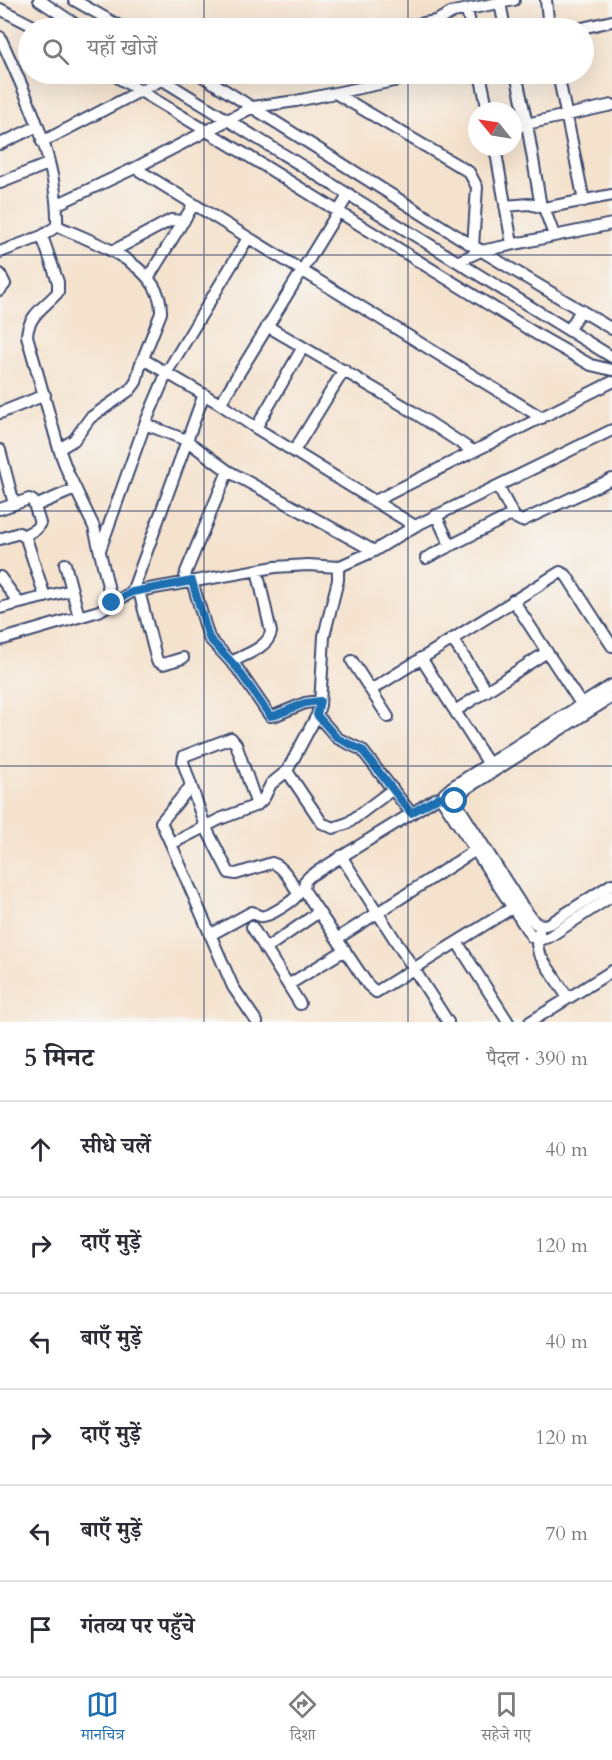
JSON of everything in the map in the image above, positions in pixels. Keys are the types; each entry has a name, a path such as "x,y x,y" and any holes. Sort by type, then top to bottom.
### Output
{"street":[{"path":"41,0 67,18"},
{"path":"74,0 106,18"},
{"path":"442,18 453,12 514,0"},
{"path":"546,0 548,18"},
{"path":"500,3 504,18"},
{"path":"0,9 18,18"},
{"path":"467,10 469,18"},
{"path":"594,25 612,21"},
{"path":"0,37 18,79"},
{"path":"20,84 38,126 48,164 58,204 57,226"},
{"path":"129,84 538,335 591,365 612,370"},
{"path":"42,142 141,91 149,84"},
{"path":"171,84 612,356"},
{"path":"215,84 477,248 612,329"},
{"path":"58,204 135,168 253,107 379,84"},
{"path":"482,84 486,102"},
{"path":"518,84 543,207 554,235"},
{"path":"560,84 584,201"},
{"path":"335,93 469,172 477,187 477,248"},
{"path":"522,125 612,105"},
{"path":"0,144 38,126"},
{"path":"497,156 512,244"},
{"path":"0,183 48,164"},
{"path":"135,168 542,418"},
{"path":"220,404 349,194"},
{"path":"506,206 529,204 543,207 612,195"},
{"path":"148,278 194,204"},
{"path":"112,251 171,220 184,221"},
{"path":"459,261 477,248 512,244 612,224"},
{"path":"0,252 42,236 57,226"},
{"path":"57,226 112,251 142,271 158,294 162,305 162,313 130,390 90,418 74,440 59,448"},
{"path":"42,236 58,282 58,292 33,317 27,328 27,336 59,448 75,489 94,527 112,603"},
{"path":"100,550 145,424 167,372 248,238"},
{"path":"0,274 6,284 0,290"},
{"path":"569,330 581,310"},
{"path":"267,326 344,370 474,452"},
{"path":"256,428 303,346"},
{"path":"143,359 204,394 415,525"},
{"path":"294,451 344,370"},
{"path":"375,501 612,382"},
{"path":"0,413 45,394"},
{"path":"183,658 163,664 157,661 136,591 186,440 204,394"},
{"path":"145,424 186,440 228,471 374,551"},
{"path":"0,640 99,611 136,591 257,570 308,565 338,567 374,551 415,525 612,430"},
{"path":"0,450 14,504"},
{"path":"228,471 186,572 209,638 231,662 270,716 305,703 320,701"},
{"path":"498,486 514,518 522,521 612,478"},
{"path":"35,506 75,489"},
{"path":"0,509 31,499 40,523 36,529 25,535 19,533 0,538"},
{"path":"426,558 513,514"},
{"path":"436,515 450,545"},
{"path":"25,535 45,597"},
{"path":"65,564 80,617"},
{"path":"171,844 205,826 257,805 272,784 287,771 317,715 324,636 338,580 338,567"},
{"path":"231,662 265,644 270,638 271,632 257,570"},
{"path":"371,690 556,573 564,572 612,646"},
{"path":"0,576 19,603"},
{"path":"0,608 72,590"},
{"path":"513,600 584,709"},
{"path":"452,639 487,691"},
{"path":"455,711 547,652"},
{"path":"421,658 491,768"},
{"path":"352,661 388,717"},
{"path":"480,848 444,805 443,797 447,790 491,768 584,709 612,685"},
{"path":"584,709 612,697"},
{"path":"317,715 337,738 362,750 411,813"},
{"path":"210,935 252,912 266,916 295,900 298,894 281,867 276,864 272,863 236,874 229,873 205,826 183,762 184,756 231,738 236,744 257,805"},
{"path":"455,801 460,793 491,768"},
{"path":"287,771 322,823 329,828 338,828 348,823 393,789"},
{"path":"191,786 161,822 233,987 257,1022"},
{"path":"516,906 376,992 368,985 304,890 303,885 310,876 341,855 435,799 443,797 455,801 480,848 516,906 529,934 538,939 549,937 612,896"},
{"path":"338,938 480,848"},
{"path":"341,855 448,1022"},
{"path":"516,906 532,921 541,925 551,923 612,884"},
{"path":"265,949 319,912"},
{"path":"541,925 538,939 539,954 568,998"},
{"path":"252,927 300,1004"},
{"path":"457,942 508,1022"},
{"path":"288,986 345,950"},
{"path":"530,1022 612,971"}],"route":[{"path":"112,603 132,592 192,581 209,638 237,668 270,716 305,703 320,701 317,715 337,738 362,750 411,813 439,797 455,801"}]}
